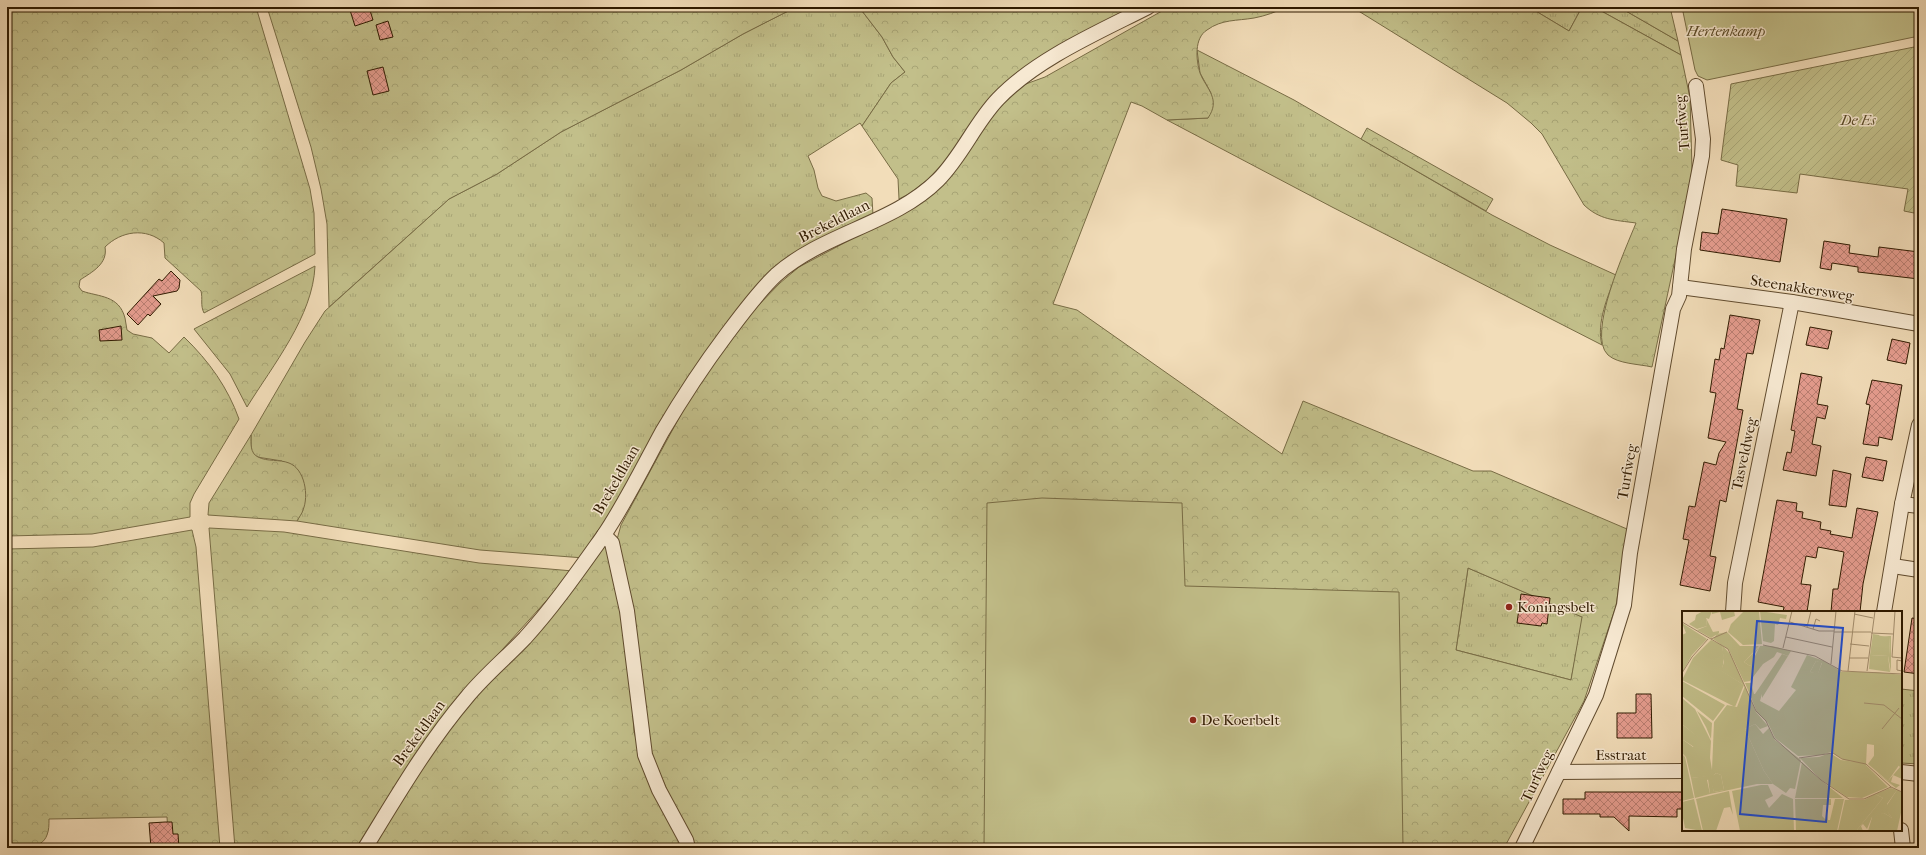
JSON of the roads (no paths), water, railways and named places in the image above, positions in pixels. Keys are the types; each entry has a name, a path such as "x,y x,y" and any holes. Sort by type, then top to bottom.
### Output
{"street":[{"name":"Brekeldlaan","path":"365,848 430,743 478,684 524,638 551,606 604,535 620,510 692,382 739,318 777,275 814,249 913,199 938,180 996,101 1011,87 1037,67 1148,7"},
{"name":"Turfweg","path":"1522,848 1596,696 1624,605 1630,554 1672,317 1679,296 1684,249 1702,156 1703,139 1696,86"},
{"name":"Steenakkersweg","path":"1680,286 1792,302 1919,324"},
{"name":"Tasveldweg","path":"1733,611 1735,582 1792,302"},
{"path":"1884,611 1893,566 1902,504 1919,425"},
{"path":"1902,504 1919,506"},
{"name":"Brekeldlaan","path":"604,535 612,543 626,611 646,754 651,773 686,840 688,848"},
{"path":"1893,566 1919,570"},
{"name":"Esstraat","path":"1559,772 1682,771"},
{"path":"1902,772 1919,774"},
{"path":"1901,831 1904,848"}],"place":[{"name":"Koningsbelt","path":"1509,607"},
{"name":"De Koerbelt","path":"1193,720"}],"park label":[{"name":"Hertenkamp","path":"1726,31"},
{"name":"De Es","path":"1858,120"}]}
